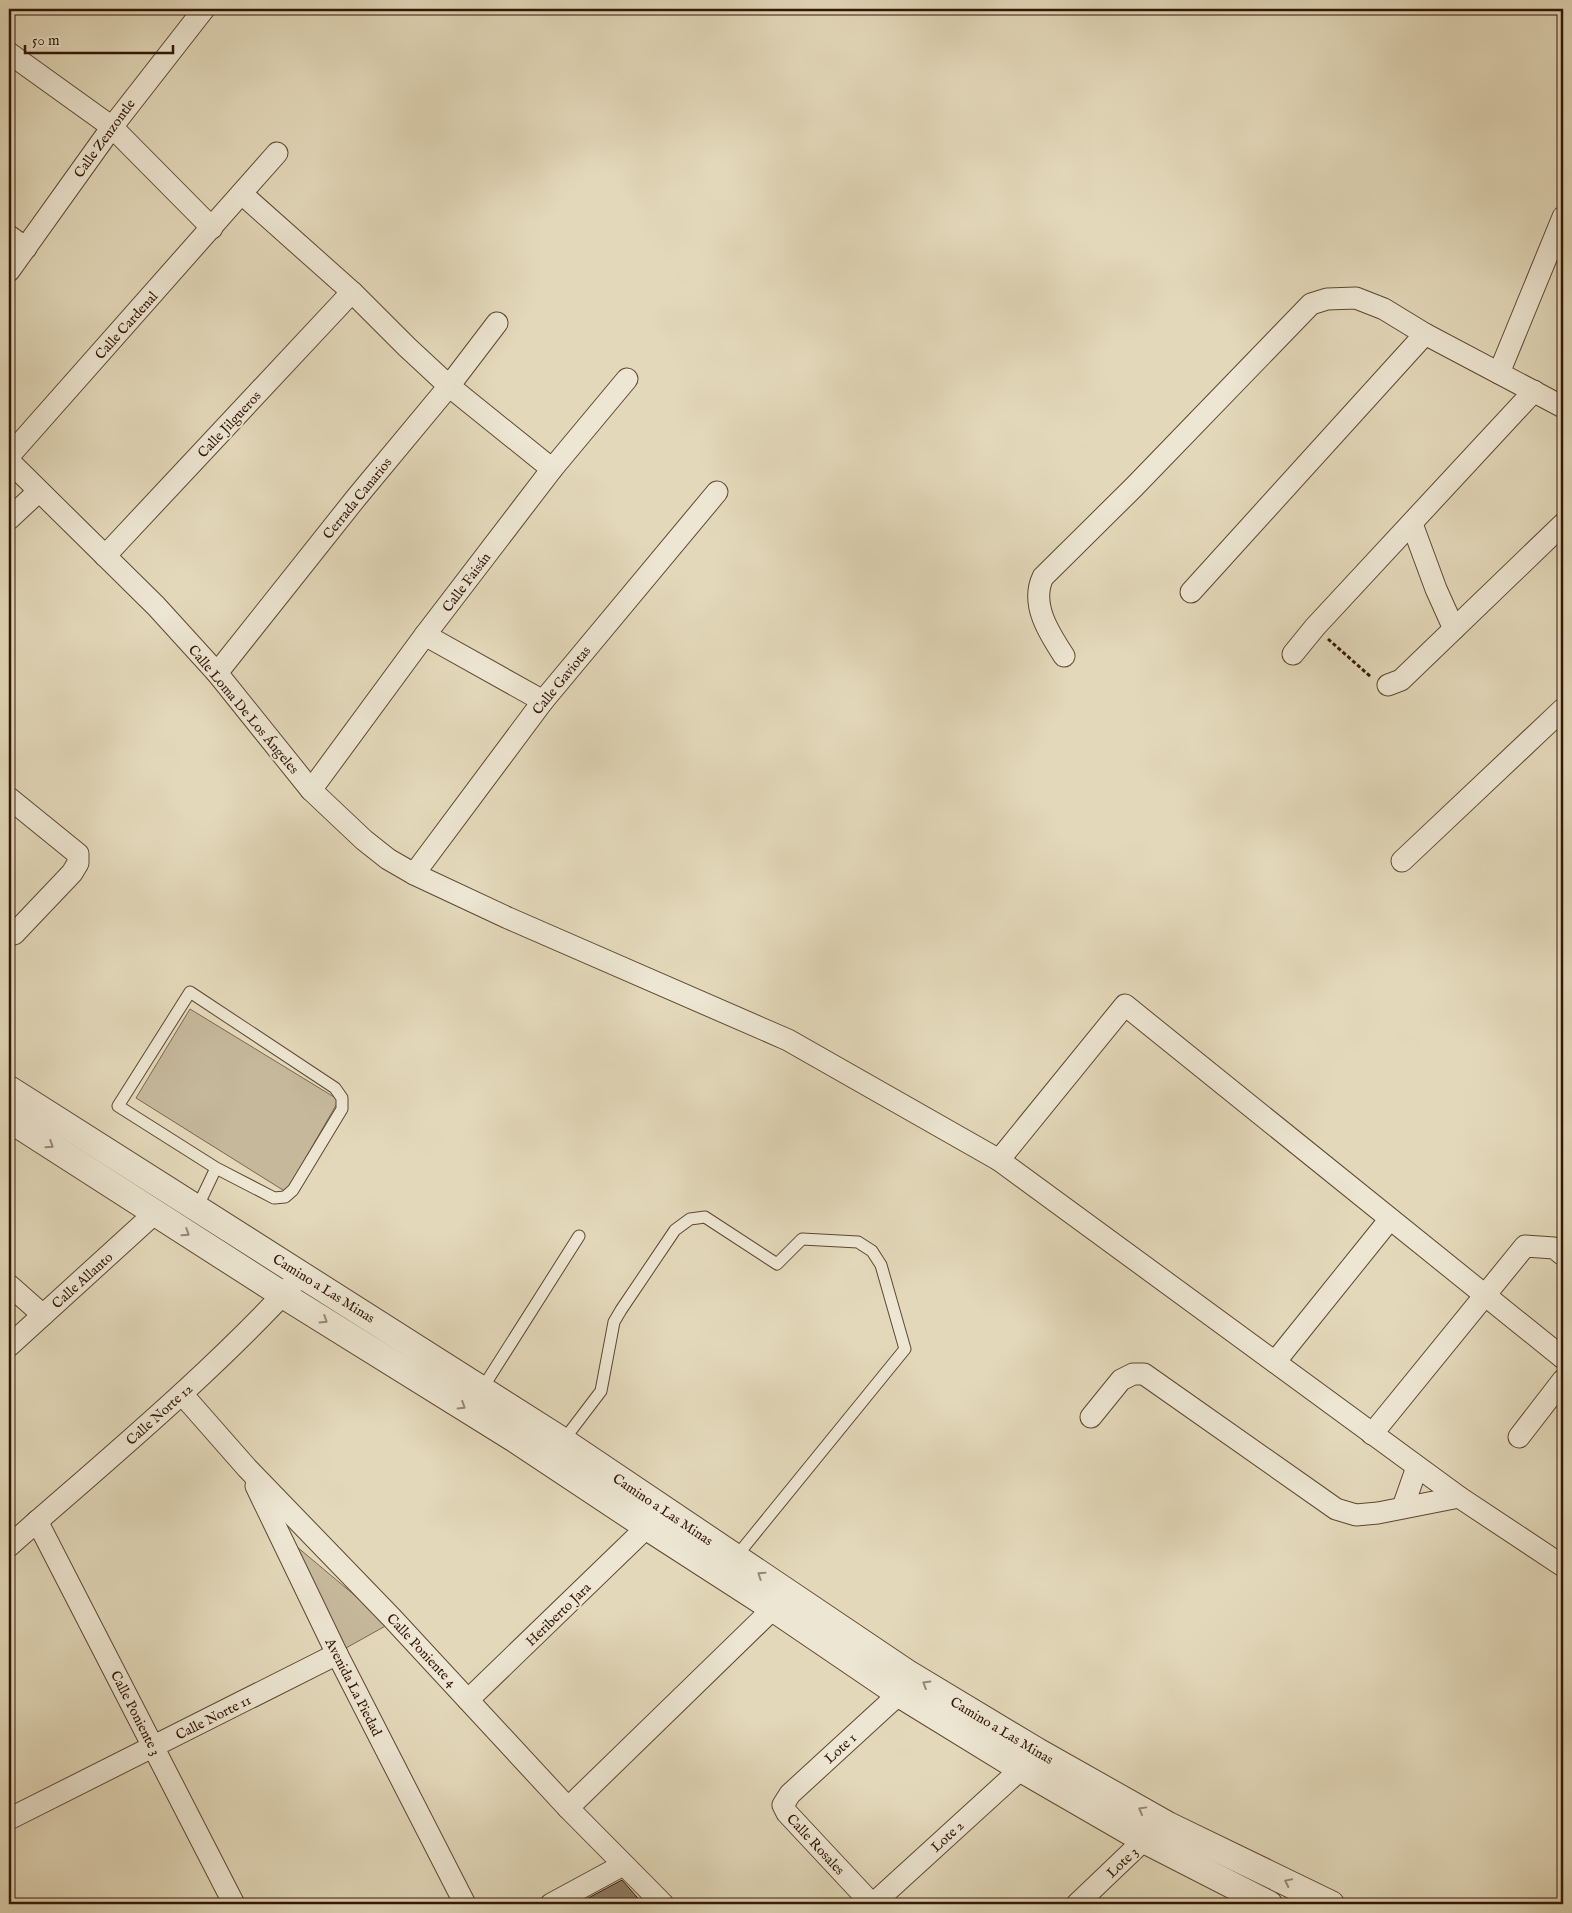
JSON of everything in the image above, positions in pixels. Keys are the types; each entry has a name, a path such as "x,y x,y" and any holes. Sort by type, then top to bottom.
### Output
{"street":[{"name":"Calle Zenzontle","path":"9,271 17,242 112,127 204,9"},
{"path":"9,52 112,127 212,228"},
{"name":"Calle Cardenal","path":"9,456 277,153"},
{"path":"242,194 352,292 407,347 450,386 552,469"},
{"path":"1499,373 1563,218"},
{"name":"Calle Jilgueros","path":"105,556 352,292"},
{"path":"1064,656 1048,632 1042,612 1038,596 1038,586 1043,577 1134,487 1311,304 1326,299 1356,298 1384,309 1425,334 1563,407"},
{"name":"Cerrada Canarios","path":"217,673 356,498 450,386 497,324"},
{"path":"1191,592 1425,334"},
{"name":"Calle Faisán","path":"311,790 425,635 552,469 627,379"},
{"path":"1293,654 1534,391"},
{"name":"Calle Loma De Los Ángeles","path":"9,461 156,606 217,673 311,790 364,840 388,859 414,874 508,918 788,1040 999,1160 1459,1497 1563,1566"},
{"path":"9,519 39,491"},
{"name":"Calle Gaviotas","path":"414,874 543,701 717,492"},
{"path":"1412,524 1436,589 1454,629"},
{"path":"1388,685 1401,680 1563,524"},
{"path":"425,635 543,701"},
{"path":"1402,861 1563,709"},
{"path":"9,798 78,854 78,863 72,873 14,934 9,935"},
{"path":"999,1160 1125,1005 1563,1358"},
{"name":"Camino a Las Minas","path":"9,1089 563,1441 735,1558 781,1601 899,1694 1144,1840 1269,1904"},
{"name":"Camino a Las Minas","path":"9,1118 283,1295 513,1438 648,1527 909,1674 1037,1751 1168,1825 1331,1904"},
{"name":"Calle Allanto","path":"9,1346 155,1213"},
{"path":"1275,1362 1390,1219"},
{"path":"1372,1434 1525,1246 1554,1248 1563,1256"},
{"name":"Calle Norte 12","path":"9,1546 182,1394 302,1274"},
{"path":"9,1285 43,1315"},
{"path":"1091,1417 1121,1380 1133,1374 1144,1374 1336,1509 1356,1515 1378,1513 1459,1497"},
{"path":"1519,1437 1563,1380"},
{"name":"Calle Poniente 4","path":"182,1394 247,1468 392,1618 568,1808 663,1904"},
{"path":"1403,1507 1418,1467"},
{"name":"Avenida La Piedad","path":"247,1468 337,1654 465,1904"},
{"name":"Calle Poniente 3","path":"37,1521 234,1904"},
{"name":"Heriberto Jara","path":"468,1700 648,1527"},
{"path":"568,1808 781,1601"},
{"name":"Calle Norte 11","path":"9,1820 337,1654"},
{"name":"Lote 1","path":"783,1804 790,1794 899,1694"},
{"name":"Lote 2","path":"873,1904 1021,1768"},
{"name":"Calle Rosales","path":"783,1804 787,1813 873,1904"},
{"name":"Lote 3","path":"1077,1904 1144,1840"},
{"path":"551,1904 623,1865"}],"lane":[{"path":"190,992 335,1088 342,1098 342,1109 294,1190 285,1197 274,1198 216,1168 118,1106 190,992"},
{"path":"197,1208 216,1168"},
{"path":"563,1441 601,1391 614,1322 675,1230 690,1220 705,1217 777,1264 802,1239 858,1242 872,1251 881,1265 905,1349 735,1558"},
{"path":"482,1389 579,1236"}],"path":[{"path":"1315,628 1374,680 1388,685"}],"shaded area":[{"path":"190,1009 339,1100 286,1192 136,1098"},
{"path":"284,1536 389,1624 346,1648"}],"building":[{"path":"622,1880 643,1904 577,1904"}]}
